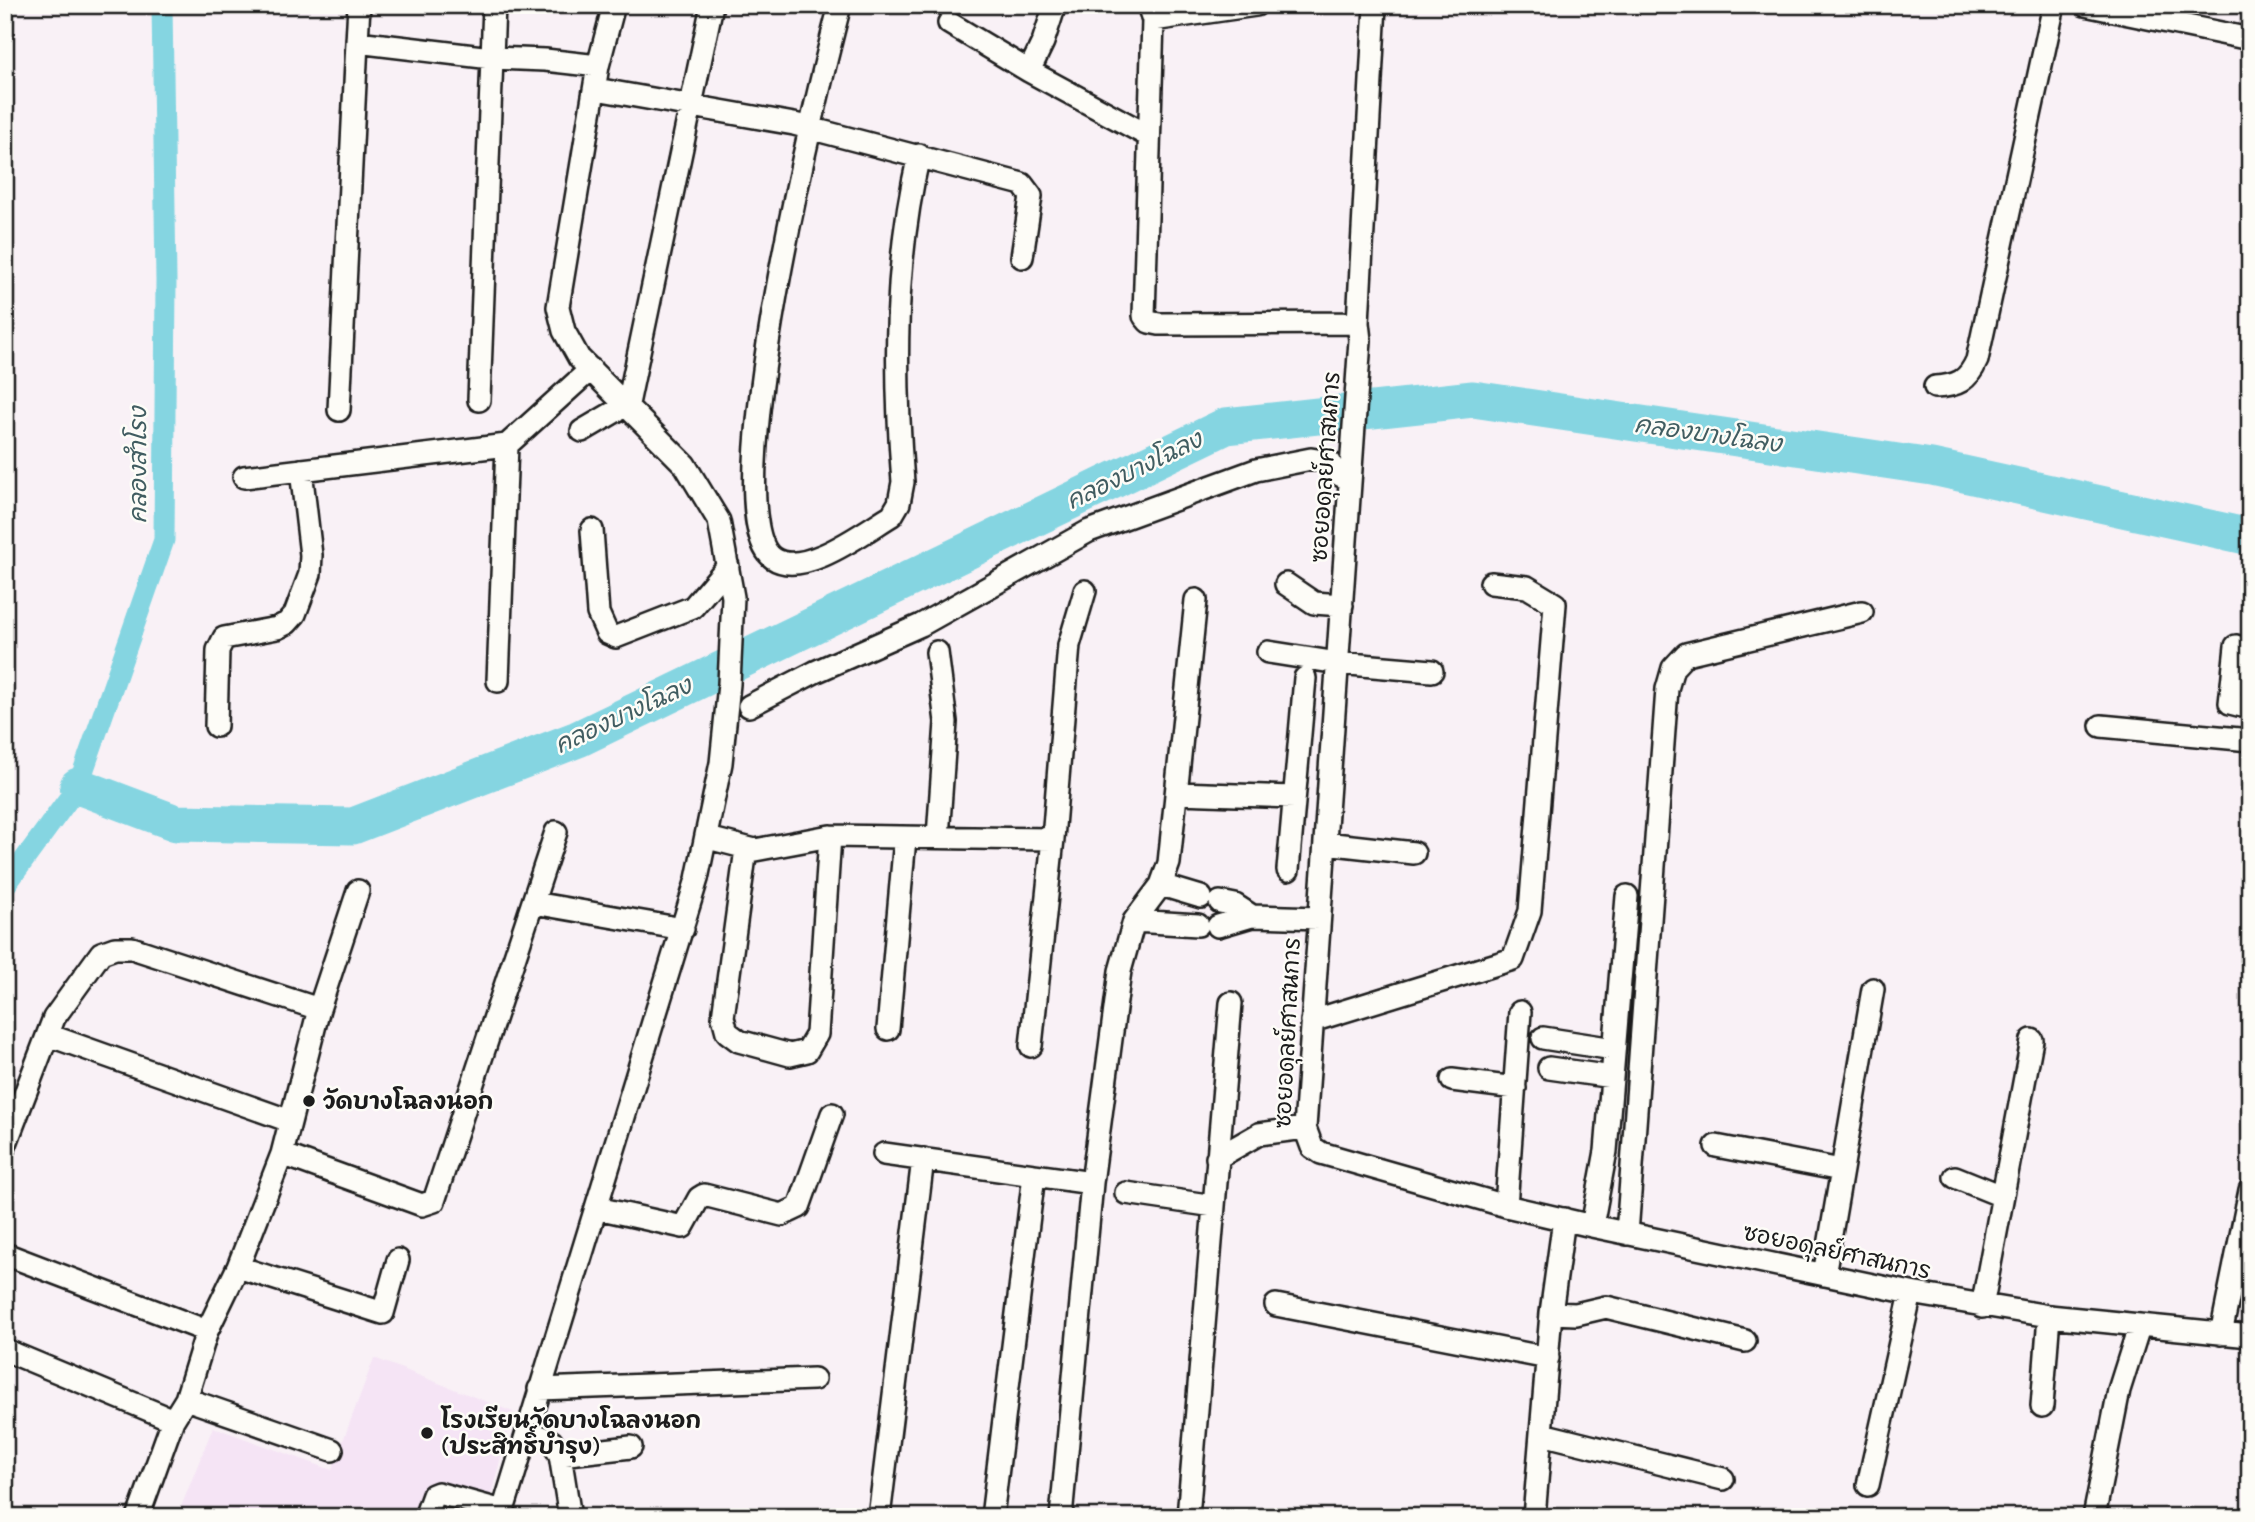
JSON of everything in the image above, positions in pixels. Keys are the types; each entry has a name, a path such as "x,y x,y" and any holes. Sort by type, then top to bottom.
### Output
{"street":[{"path":"339,410 359,5"},
{"path":"479,400 494,5"},
{"path":"425,1517 433,1496 438,1493 502,1514 682,929 708,838 721,763 729,684 733,597 719,521 685,465 628,404 579,358 564,331 558,307 598,66 614,5"},
{"path":"582,431 628,404 712,5"},
{"path":"840,5 809,128 769,322 756,472 760,544 774,558 788,564 801,564 816,558 892,515 899,503 903,482 898,290 905,228 919,155"},
{"path":"1029,71 1043,43 1055,5"},
{"path":"1256,5 1151,13 1144,316 1149,322 1359,332"},
{"name":"ซอยอดุลย์ศาสนการ","path":"1375,5 1351,477 1305,1128 1312,1147 1321,1153 1506,1206 1910,1293 2049,1316 2250,1336"},
{"path":"1935,387 1954,386 1972,373 1977,360 2054,5"},
{"path":"2085,5 2190,15 2250,39"},
{"path":"949,23 1029,71 1149,136"},
{"path":"357,42 491,58 598,66"},
{"path":"596,89 809,128 1022,184 1031,196 1022,257"},
{"path":"244,477 507,444 591,369"},
{"path":"498,681 507,444"},
{"path":"749,706 815,672 921,625 1089,531 1256,470 1311,458 1330,462 1334,472 1351,477"},
{"path":"216,726 218,650 224,638 287,623 295,614 310,574 311,532 301,470"},
{"path":"592,530 598,613 607,634 617,637 694,607 728,566"},
{"path":"1312,1021 1513,959 1530,911 1555,604 1527,587 1491,583"},
{"path":"1286,584 1314,603 1342,605"},
{"path":"1031,1046 1053,839 1069,645 1085,591"},
{"path":"1061,1517 1093,1183 1120,971 1134,921 1161,885 1169,863 1196,600"},
{"path":"1627,1234 1667,690 1674,668 1686,654 1863,612"},
{"path":"2236,646 2230,703 2250,708"},
{"path":"937,652 946,722 938,837"},
{"path":"1268,652 1338,663 1432,671"},
{"path":"1288,870 1305,678"},
{"path":"2101,726 2250,740"},
{"path":"1178,793 1294,797"},
{"path":"282,1154 422,1205 434,1201 556,832"},
{"path":"708,838 755,850 830,836 1053,839"},
{"path":"746,849 723,1017 727,1032 739,1041 790,1055 807,1051 817,1034 830,836"},
{"path":"888,1029 905,838"},
{"path":"1325,843 1415,853"},
{"path":"1161,885 1235,905 1252,916"},
{"path":"138,1517 173,1420 186,1399 206,1331 238,1267 282,1154 319,1009 358,891"},
{"path":"1592,1226 1605,1166 1627,895"},
{"path":"534,903 682,929"},
{"path":"1134,921 1208,925 1252,916 1319,918"},
{"path":"5,1146 48,1035 72,991 102,953 115,947 132,948 319,1009"},
{"path":"1824,1275 1873,989"},
{"path":"1188,1517 1231,1003"},
{"path":"1506,1206 1520,1012"},
{"path":"48,1035 290,1121"},
{"path":"1543,1038 1615,1049"},
{"path":"1982,1307 2032,1040"},
{"path":"1549,1068 1612,1077"},
{"path":"1452,1080 1515,1088"},
{"path":"597,1208 683,1227 699,1198 704,1195 782,1215 793,1212 799,1207 832,1114"},
{"path":"1217,1158 1259,1134 1305,1128"},
{"path":"1717,1146 1841,1170"},
{"path":"884,1154 1093,1183"},
{"path":"879,1517 923,1159"},
{"path":"992,1517 1034,1175"},
{"path":"1955,1177 2002,1196"},
{"path":"2221,1334 2250,1190"},
{"path":"1126,1193 1214,1206"},
{"path":"1534,1517 1551,1313 1564,1219"},
{"path":"5,1254 206,1331"},
{"path":"238,1267 383,1313 398,1261"},
{"path":"1868,1485 1910,1293"},
{"path":"1276,1305 1548,1358"},
{"path":"1551,1313 1576,1314 1606,1307 1745,1341"},
{"path":"2042,1406 2049,1316"},
{"path":"2094,1517 2119,1390 2139,1327"},
{"path":"5,1350 173,1420"},
{"path":"539,1390 814,1379"},
{"path":"186,1399 332,1450"},
{"path":"527,1430 552,1442 560,1455 570,1517"},
{"path":"1542,1434 1723,1479"},
{"path":"560,1455 631,1447"}],"shaded area":[{"name":"โรงเรียนวัดบางโฉลงนอก (ประสิทธิ์บำรุง)","path":"374,1358 513,1412 485,1517 177,1517 213,1427 332,1470"}],"waterway":[{"name":"คลองสำโรง","path":"5,886 78,786 164,540 166,280 162,5"},
{"name":"คลองบางโฉลง","path":"78,786 176,823 353,826 578,739 1226,426 1473,399 1932,467 2250,537"}],"place":[{"name":"วัดบางโฉลงนอก","path":"309,1101"},
{"name":"โรงเรียนวัดบางโฉลงนอก (ประสิทธิ์บำรุง)","path":"427,1433"}]}
